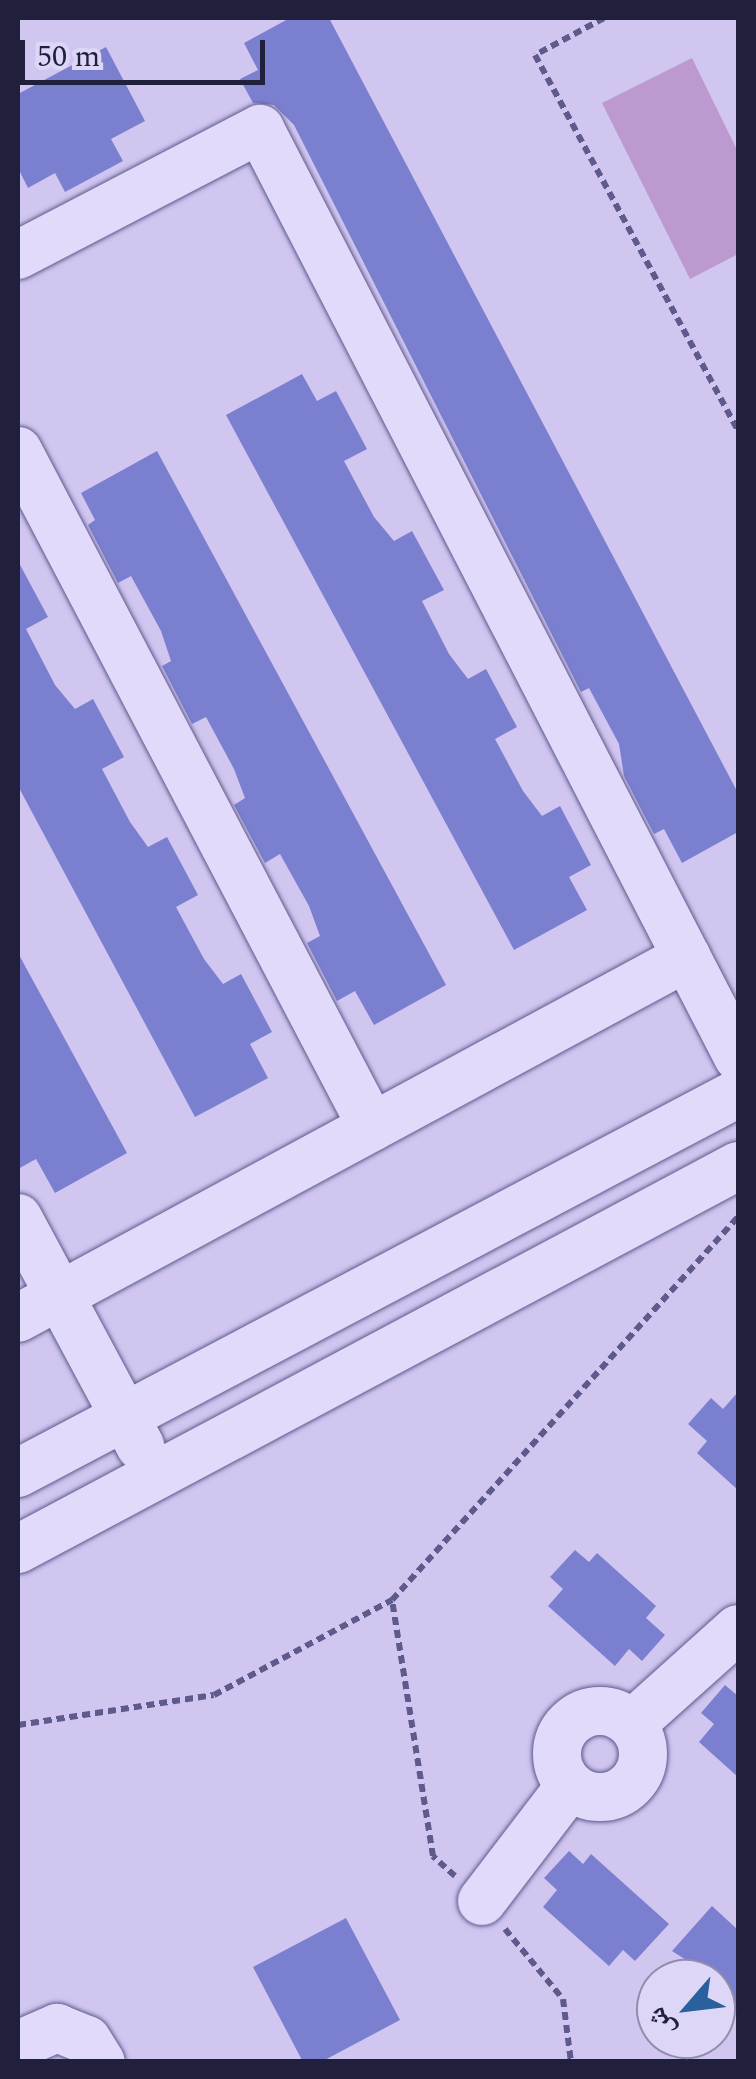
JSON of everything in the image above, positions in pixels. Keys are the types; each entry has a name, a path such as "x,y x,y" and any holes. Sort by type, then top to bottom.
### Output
{"street":[{"path":"18,255 260,129 738,1057"},
{"path":"18,451 372,1127"},
{"path":"18,1318 687,958"},
{"path":"18,1474 738,1093"},
{"path":"18,1549 738,1166"},
{"path":"18,1218 156,1475"},
{"path":"482,1901 570,1786 556,1759 573,1720 596,1710 632,1724 738,1629"},
{"path":"18,2045 57,2028 87,2040 100,2062"}],"path":[{"path":"604,18 535,54 738,430"},
{"path":"18,1725 214,1696 392,1600 738,1217"},
{"path":"392,1600 434,1856 482,1901 563,2000 571,2062"}],"shaded area":[{"path":"692,58 738,152 738,254 690,279 602,103"}],"building":[{"path":"290,18 329,18 738,793 738,832 682,863 664,829 654,834 624,776 619,744 589,688 581,692 294,125 274,105 253,103 240,79 258,70 244,43"},
{"path":"106,47 145,121 111,139 123,161 65,192 55,173 28,188 18,168 18,94"},
{"path":"302,374 317,401 336,391 367,449 344,461 374,517 394,541 412,531 444,590 422,601 449,654 468,679 486,669 517,727 495,739 523,791 542,816 560,806 591,865 569,877 587,910 514,950 226,415"},
{"path":"157,451 446,985 374,1025 355,991 337,1001 307,943 320,936 309,906 280,854 265,863 234,805 245,798 234,769 206,717 192,724 162,666 171,661 161,631 131,576 118,583 88,525 95,520 81,493"},
{"path":"18,561 48,617 26,629 55,685 75,709 93,699 124,757 102,769 130,822 148,847 167,837 198,895 176,907 204,959 223,984 241,974 272,1032 250,1044 268,1078 195,1117 18,786"},
{"path":"18,953 127,1153 55,1193 36,1159 18,1169"},
{"path":"738,1392 738,1490 697,1453 707,1441 688,1424 711,1398 723,1409"},
{"path":"575,1550 589,1562 597,1553 656,1606 646,1618 665,1635 642,1661 629,1649 615,1666 548,1606 563,1589 550,1577"},
{"path":"725,1685 738,1696 738,1777 699,1742 714,1724 701,1713"},
{"path":"569,1851 583,1864 591,1854 669,1924 635,1961 623,1950 609,1966 543,1907 557,1890 544,1878"},
{"path":"712,1906 738,1930 738,2010 736,1959 685,1959 672,1951"},
{"path":"346,1918 400,2020 321,2062 303,2062 253,1967"}]}
